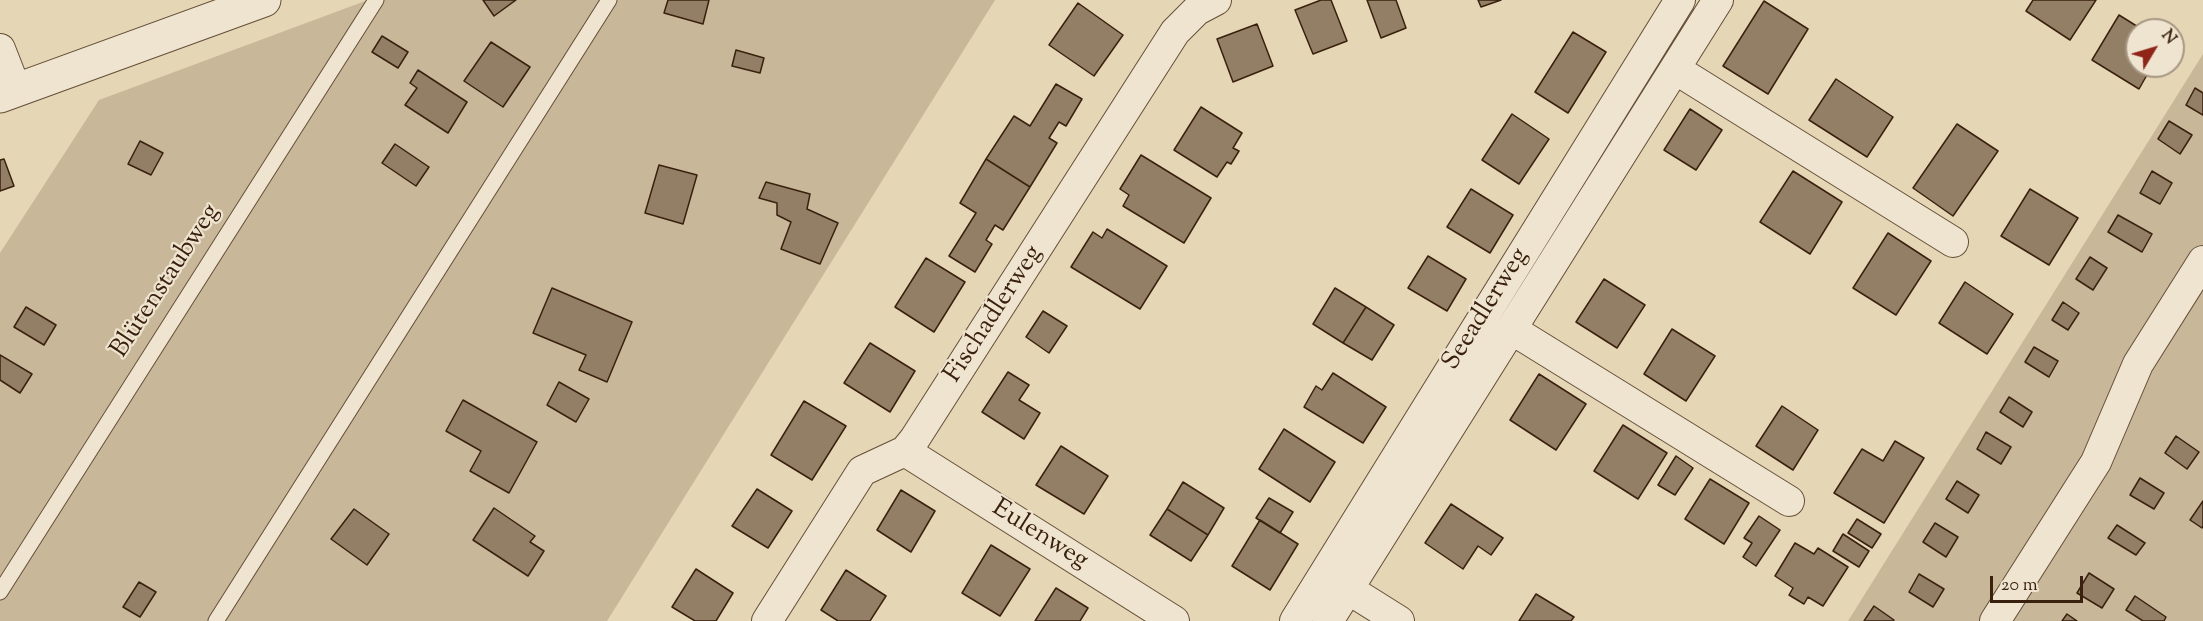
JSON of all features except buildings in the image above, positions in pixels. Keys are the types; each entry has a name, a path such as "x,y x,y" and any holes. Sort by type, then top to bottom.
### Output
{"street":[{"path":"0,49 8,93 264,0"},
{"name":"Fischadlerweg","path":"767,621 862,471 905,451 914,440 1175,32 1197,10 1216,0"},
{"name":"Seeadlerweg","path":"1295,621 1680,0"},
{"name":"Seeadlerweg","path":"1328,621 1718,0"},
{"path":"1675,69 1953,242"},
{"path":"1995,621 2096,462 2138,364 2203,261"},
{"name":"Seeadlerweg","path":"1511,329 1789,501"},
{"name":"Eulenweg","path":"905,451 1174,621"},
{"path":"1348,589 1399,621"}],"lane":[{"name":"Blütenstaubweg","path":"0,592 376,0"},
{"path":"216,621 609,0"}],"shaded area":[{"path":"368,0 995,0 607,621 0,621 0,253 99,100"},
{"path":"2203,54 2203,621 1848,621"}]}
